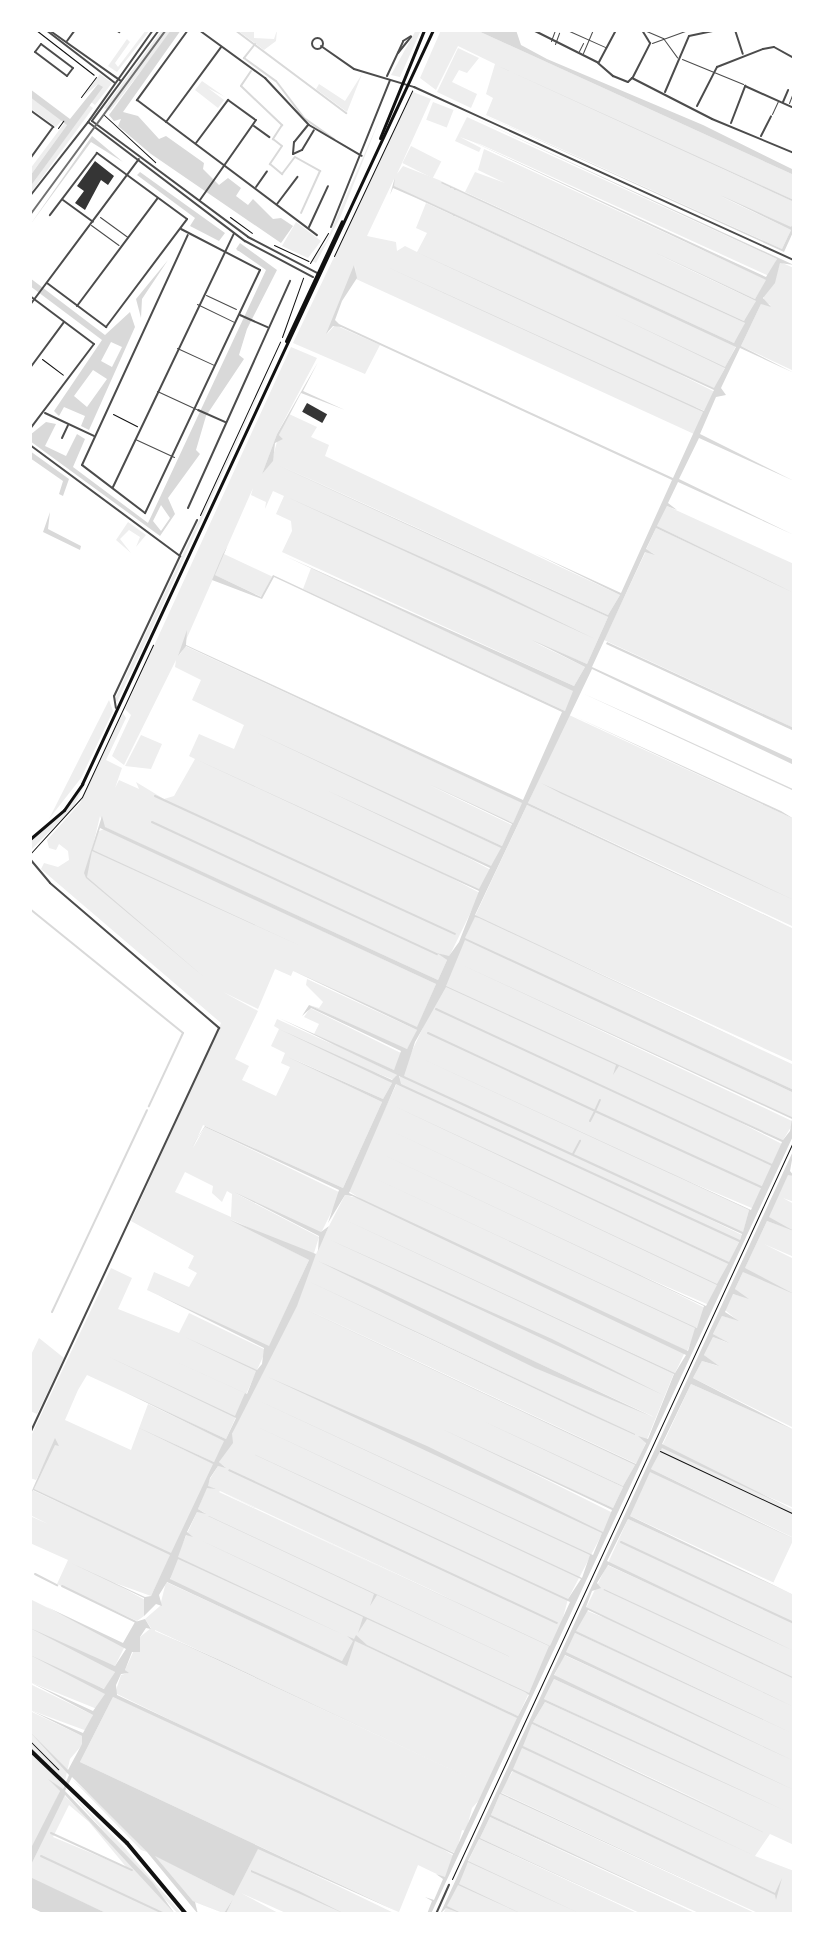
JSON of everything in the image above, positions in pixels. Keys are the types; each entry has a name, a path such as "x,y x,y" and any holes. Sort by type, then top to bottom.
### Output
{"highway":[{"path":"30,1750 65,1779 127,1843 186,1914"}],"main road":[{"path":"379,142 400,81 424,30"},
{"path":"30,839 72,800 120,710 317,275 433,30"}],"street":[{"path":"47,30 121,81"},
{"path":"47,30 98,74 117,86"},
{"path":"57,55 75,30"},
{"path":"90,121 113,82 153,30"},
{"path":"30,196 159,30"},
{"path":"188,30 137,100 317,235"},
{"path":"199,30 250,67 309,125 362,156"},
{"path":"533,30 628,82 650,43 688,30"},
{"path":"551,41 555,30"},
{"path":"567,30 608,48"},
{"path":"580,54 593,30"},
{"path":"598,63 616,30"},
{"path":"624,30 654,32 679,58 794,108"},
{"path":"642,30 650,43"},
{"path":"665,93 689,36 699,30 717,30"},
{"path":"735,30 743,55"},
{"path":"555,44 559,33"},
{"path":"580,54 583,43"},
{"path":"41,44 57,55 73,68 67,76 35,52 41,44"},
{"path":"166,122 222,46"},
{"path":"321,46 354,69 408,84 794,260"},
{"path":"696,107 711,72 743,55 774,47 794,58"},
{"path":"331,227 362,156 398,53"},
{"path":"632,78 696,107 699,114 731,124 793,151"},
{"path":"731,124 745,86"},
{"path":"782,103 788,90"},
{"path":"788,105 794,90"},
{"path":"196,144 228,100 256,120 196,204"},
{"path":"761,137 778,101"},
{"path":"30,110 53,127 30,159"},
{"path":"90,121 200,200 245,241 268,256 317,275"},
{"path":"90,121 137,161 196,204 236,231 317,275"},
{"path":"309,125 294,142 293,154 302,150 315,129"},
{"path":"254,126 269,137"},
{"path":"46,284 103,325 110,324 187,219 97,153 50,215"},
{"path":"30,305 140,157"},
{"path":"255,188 267,171"},
{"path":"277,204 297,177"},
{"path":"309,229 328,186"},
{"path":"77,306 158,198"},
{"path":"62,199 121,247"},
{"path":"98,215 128,237"},
{"path":"181,229 260,270 198,410 147,513 82,467 188,235"},
{"path":"112,489 223,249 236,231"},
{"path":"245,241 248,237"},
{"path":"268,256 271,251"},
{"path":"188,508 290,281"},
{"path":"202,293 236,309"},
{"path":"30,296 36,297 94,344 30,429"},
{"path":"197,304 236,322"},
{"path":"242,315 268,327"},
{"path":"30,368 65,321"},
{"path":"177,348 216,366"},
{"path":"157,391 226,423"},
{"path":"44,413 95,436"},
{"path":"62,438 68,424"},
{"path":"135,439 174,457"},
{"path":"30,445 180,556"},
{"path":"120,710 114,696 197,520"},
{"path":"30,859 50,883 214,1018 219,1028 30,1434"},
{"path":"436,1914 449,1885"}],"path":[{"path":"36,30 98,74 81,97"},
{"path":"330,264 413,90"},
{"path":"98,110 161,166"},
{"path":"227,216 262,239"},
{"path":"272,244 310,263 331,227"},
{"path":"197,520 263,379 300,285"},
{"path":"38,357 69,379"},
{"path":"107,411 140,427"},
{"path":"449,1885 794,1140"},
{"path":"660,1451 794,1514"},
{"path":"30,1741 65,1779"}],"shaded area":[{"path":"146,30 150,30 117,72 108,66 127,39 130,42 115,63 118,67"},
{"path":"162,30 173,30 110,111 104,108"},
{"path":"171,30 181,30 123,112 138,116 159,139 166,136 204,163 203,169 219,185 228,178 241,188 236,196 248,205 253,199 273,219 281,218 293,226 281,243 151,154 118,126 121,119 114,121 109,115"},
{"path":"237,30 254,30 254,38 274,39 277,30 276,41 264,50"},
{"path":"416,30 421,30 400,77 391,75"},
{"path":"441,30 476,30 794,175 794,200 699,158 794,202 792,228 720,196 791,230 782,249 486,115 493,98 486,94 495,64 458,46 436,90 420,78"},
{"path":"476,30 516,30 521,45 547,59 703,125 794,170 794,175"},
{"path":"458,48 479,58 467,73 459,70 452,82 477,94 471,108 437,92"},
{"path":"496,65 794,200 794,202 723,169"},
{"path":"100,74 112,83 95,105 91,102 102,87 98,84 84,96"},
{"path":"362,74 347,112 316,89 319,84 345,101"},
{"path":"202,81 225,97 208,88 224,100 218,108 195,90"},
{"path":"98,84 103,87 30,187 30,176 67,125 30,97 30,89 70,119"},
{"path":"413,92 431,99 397,174 403,166 439,180 745,323 734,343 393,186 395,177 367,236 396,242 397,251 405,246 417,252 427,233 416,228 426,203 736,346 714,389 659,364 715,392 705,411 693,406 704,413 694,434 356,279 355,265 327,334 335,325 380,345 365,374 293,343"},
{"path":"30,97 63,119 56,127 30,108"},
{"path":"433,102 454,110 447,128 426,120"},
{"path":"89,105 93,108 30,194 30,187"},
{"path":"455,109 794,265 780,263 775,283 763,298 771,307 761,304 741,346 794,373 740,348 721,388 726,395 716,397 700,434 794,481 699,438 679,479 794,535 678,482 668,503 677,510 667,506 657,526 794,593 656,528 646,549 655,555 645,552 592,667 794,760 794,765 592,669 528,803 794,929 527,805 475,915 794,1065 479,918 475,917 465,938 794,1090 794,1093 465,940 446,986 783,1140 790,1131 792,1119 458,963 794,1118 794,1134 431,1914 427,1914 432,1901 425,1897 434,1900 443,1879 436,1874 445,1877 453,1854 113,1697 80,1762 403,1914 258,1849 234,1896 155,1856 193,1901 224,1913 233,1899 226,1914 195,1902 198,1914 147,1852 72,1777 65,1791 153,1883 175,1914 65,1795 30,1867 30,1850 60,1791 48,1779 63,1789 69,1775 30,1732 68,1770 82,1744 82,1736 30,1710 83,1733 93,1715 30,1682 93,1711 105,1694 30,1655 104,1689 115,1672 30,1628 115,1666 126,1649 47,1607 123,1643 135,1622 145,1619 151,1629 146,1628 140,1637 140,1652 132,1652 125,1670 129,1673 121,1674 116,1685 117,1695 454,1853 517,1718 355,1641 347,1666 167,1582 159,1595 162,1606 156,1604 144,1616 144,1598 71,1563 145,1597 151,1596 170,1555 33,1490 30,1495 55,1438 59,1446 55,1445 34,1489 171,1553 213,1464 137,1427 214,1462 224,1441 125,1392 226,1439 236,1418 107,1356 235,1416 256,1371 185,1337 257,1370 262,1364 264,1348 158,1295 269,1346 309,1260 230,1220 316,1254 297,1306 232,1434 233,1443 219,1462 226,1468 218,1466 210,1478 208,1486 216,1489 207,1488 198,1509 206,1514 197,1512 187,1532 193,1537 186,1535 178,1557 344,1635 178,1559 170,1579 342,1661 353,1641 347,1636 354,1639 356,1635 367,1645 518,1716 529,1695 525,1692 367,1619 358,1633 363,1617 198,1539 529,1693 549,1646 219,1491 550,1646 570,1602 236,1446 568,1599 581,1579 243,1420 582,1578 590,1555 253,1398 593,1555 602,1533 268,1377 427,1446 603,1532 612,1510 442,1429 613,1508 623,1487 483,1421 623,1486 635,1465 300,1307 636,1464 646,1443 638,1436 648,1439 674,1374 339,1217 675,1373 686,1355 352,1196 345,1195 328,1223 339,1190 205,1127 191,1148 205,1126 343,1188 382,1102 288,1057 383,1099 392,1083 279,1029 392,1080 397,1075 279,1018 394,1070 401,1051 311,1008 302,1016 309,1005 407,1049 417,1030 296,972 417,1027 436,984 100,828 93,850 305,948 92,851 87,877 204,977 86,878 84,873 102,816 105,827 438,980 447,960 437,953 449,956 459,942 479,891 193,758 479,889 490,868 326,790 491,866 501,848 255,732 502,846 512,824 429,784 513,823 522,803 186,646 178,656 187,630 186,645 523,800 562,712 274,577 262,599 212,580 223,554 227,547 215,575 261,597 273,575 565,711 573,691 285,556 574,686 585,667 532,640 587,664 608,617 275,464 608,615 620,595 532,552 621,593 672,480 341,327 333,326 326,334 354,265 357,278 342,301 335,320 339,324 673,478 703,412 385,266 704,411 714,390 412,250 714,388 725,368 613,314 725,367 736,347 416,198 393,188 390,195 395,177 394,186 734,343 745,323 441,183 744,321 756,301 654,252 755,299 766,280 461,136 766,277 777,259","holes":["446,987 616,1065 613,1075 619,1066 782,1142 751,1210 414,1055 749,1210 743,1232 404,1076 415,1042","399,1076 742,1234 740,1240 401,1084","396,1084 739,1242 729,1262 392,1105 728,1264 717,1284 381,1126 717,1285 706,1306 371,1149 704,1306 697,1328 361,1172 695,1328 688,1351 349,1193"]},
{"path":"475,111 782,249 791,230 720,195 791,227 794,223 794,230 784,252"},
{"path":"381,116 340,218 316,263 312,261 326,242"},
{"path":"467,117 777,259 769,276 482,145 460,137 481,148 479,152 455,141"},
{"path":"66,121 67,125 30,176 30,169"},
{"path":"92,136 123,162 91,142 30,225"},
{"path":"411,146 441,161 433,178 402,163"},
{"path":"484,149 767,280 755,299 654,253 756,301 750,317 744,321 465,192 475,172 505,183 478,170"},
{"path":"140,172 225,233 219,241 190,226 195,218 137,175"},
{"path":"296,222 321,241 308,258 282,246"},
{"path":"240,243 277,270 247,329 239,355 244,359 206,416 196,450 200,454 168,498 175,514 160,536 30,441 30,435 46,422 56,424 45,446 66,456 77,434 85,439 73,467 148,523 266,270 236,249","holes":["161,505 170,518 161,531 153,521"]},
{"path":"168,260 142,299 141,318 136,299"},
{"path":"780,262 794,268 794,371 741,346 761,304 771,305 764,302 764,294 775,281"},
{"path":"30,278 105,335 130,312 135,327 89,430 81,426 85,416 64,407 59,416 54,411 102,340 30,286","holes":["111,342 122,347 112,367 101,361","93,370 107,379 87,407 74,396"]},
{"path":"286,335 149,635 117,702 115,699"},
{"path":"291,347 317,358 277,434 262,474 272,460 278,438 283,439 279,435 289,414 317,427 311,437 329,445 325,456 620,595 608,615 275,463 608,617 587,664 534,642 585,667 574,686 282,552 292,531 291,521 276,514 284,496 273,491 265,509 266,502 251,495 253,488 179,656 185,646 523,803 513,823 429,785 512,825 502,846 390,795 502,848 491,867 436,841 491,870 479,890 436,870 480,893 449,957 438,953 447,960 438,980 104,827 100,816 92,850 97,832 104,829 436,984 417,1028 293,971 291,976 275,969 258,1009 223,992 258,1011 235,1059 249,1066 242,1080 276,1096 290,1067 281,1063 285,1053 271,1046 279,1029 274,1026 277,1019 334,1045 314,1034 319,1024 304,1017 310,1008 403,1054 394,1070 357,1055 397,1075 394,1080 374,1072 392,1083 383,1099 289,1057 382,1102 343,1188 203,1125 193,1148 205,1127 341,1193 321,1233 235,1193 319,1237 314,1253 308,1254 230,1219 309,1260 269,1347 147,1290 154,1272 189,1287 197,1273 188,1268 194,1256 131,1221 221,1023 41,869 44,863 58,867 69,860 68,851 59,844 56,850 49,848 47,840 80,803 123,713 126,718 106,760 122,768 115,788 119,780 139,789 136,782 164,799 174,796 195,759 189,756 199,734 234,749 244,725 192,700 201,680 175,667 176,660 124,765 112,756 131,715 125,709","holes":["185,1172 213,1186 212,1193 222,1202 227,1191 232,1194 231,1217 175,1192"]},
{"path":"318,362 303,391 345,410 301,393 279,435 283,439 275,443 273,461 262,474 277,434"},
{"path":"30,451 69,479 63,496 59,494 63,481 30,458"},
{"path":"287,497 486,586 595,639"},
{"path":"667,506 794,564 794,728 604,640 646,551 655,554 646,550 656,528 763,578 657,526"},
{"path":"50,512 48,529 81,546 80,550 43,532"},
{"path":"128,522 146,535 136,547 140,537 129,530 120,539 131,553 116,540"},
{"path":"224,554 272,576 262,597 214,575"},
{"path":"311,568 574,691 568,708 565,711 303,589"},
{"path":"606,644 794,728 794,731"},
{"path":"582,693 793,789 794,791"},
{"path":"109,700 113,711 81,778 49,819"},
{"path":"569,715 794,819 794,927 528,803"},
{"path":"574,716 781,811 794,819 768,807"},
{"path":"141,735 162,744 151,769 125,766"},
{"path":"541,783 688,850 794,900 562,794"},
{"path":"85,784 73,808 30,851 30,842 62,815"},
{"path":"527,805 794,929 794,1062 527,940 794,1065 794,1090 597,1000 794,1093 793,1118 555,1009 794,1122 783,1140 716,1110 784,1145 754,1209 669,1173 749,1210 743,1233 697,1213 742,1235 729,1263 556,1182 728,1264 709,1305 640,1275 707,1309 698,1328 694,1327 697,1330 687,1351 458,1245 685,1352 675,1373 491,1287 674,1373 637,1464 302,1307 635,1465 623,1486 578,1465 623,1487 613,1508 509,1461 613,1513 568,1599 561,1625 518,1716 355,1641 518,1718 482,1797 472,1808 456,1853 439,1847 454,1856 445,1878 418,1865 399,1912 80,1762 113,1697 226,1747 115,1693 121,1675 128,1673 125,1670 140,1637 151,1628 145,1619 160,1606 166,1582 347,1665 348,1655 342,1661 171,1581 169,1573 197,1512 205,1513 198,1509 210,1479 218,1466 225,1467 219,1462 330,1224 345,1195 361,1199 347,1190","holes":["332,1267 653,1417 512,1354","402,1326 623,1429 586,1413","220,1491 460,1604 219,1492","155,1631 222,1661 480,1783"]},
{"path":"307,979 417,1030 413,1040 407,1049 401,1047 309,1005 319,1008 323,1002 306,985"},
{"path":"794,1149 790,1171 794,1176 788,1175 769,1217 794,1231 767,1221 745,1268 794,1294 743,1272 735,1289 749,1299 733,1294 725,1312 739,1321 722,1316 713,1334 729,1343 713,1337 704,1355 719,1366 702,1361 693,1378 794,1430 691,1384 662,1444 794,1510 662,1448 651,1469 794,1539 650,1472 630,1516 794,1595 628,1519 607,1561 794,1651 608,1565 597,1583 601,1588 592,1591 586,1607 794,1707 588,1610 576,1631 794,1734 575,1633 566,1652 794,1761 565,1655 554,1675 794,1790 554,1679 544,1699 786,1811 545,1702 533,1722 769,1835 532,1724 523,1746 755,1856 522,1748 513,1769 775,1893 782,1878 776,1900 775,1895 512,1771 501,1793 760,1914 500,1794 491,1815 701,1914 490,1817 480,1838 642,1914 479,1839 468,1861 581,1914 468,1862 459,1884 522,1914 458,1885 447,1906 463,1914 446,1908 440,1914"},
{"path":"788,1174 794,1176 794,1202 783,1198 794,1204 794,1257 764,1244 794,1259 794,1428 693,1378 702,1361 718,1366 704,1355 713,1337 728,1343 713,1334 722,1316 737,1320 725,1310 732,1294 741,1296 735,1289 767,1221 784,1227 768,1217"},
{"path":"234,1192 321,1232 329,1226 318,1251 319,1236"},
{"path":"328,1239 552,1339 663,1395 389,1267"},
{"path":"318,1261 377,1287 653,1417 535,1368"},
{"path":"111,1268 132,1278 118,1309 179,1333 189,1313 266,1350 226,1439 87,1375 78,1390 65,1420 131,1450 148,1404 225,1441 214,1462 143,1430 214,1464 151,1596 112,1582 147,1601 144,1616 137,1621 57,1584 68,1560 30,1543 30,1516 48,1524 30,1515 32,1490 151,1545 33,1489 57,1439 36,1480 30,1478 30,1438"},
{"path":"308,1281 635,1434 635,1435 586,1413"},
{"path":"39,1338 64,1358 37,1414 30,1411 30,1357"},
{"path":"691,1384 794,1430 794,1508 746,1487 794,1510 794,1538 651,1469 662,1447 722,1475 662,1446"},
{"path":"229,1469 558,1622 557,1624"},
{"path":"650,1471 794,1538 773,1583 629,1515"},
{"path":"208,1516 536,1669 377,1595 370,1606 374,1594"},
{"path":"628,1519 794,1595 794,1845 770,1834 755,1856 522,1746 532,1724 728,1814 533,1722 545,1702 668,1757 544,1699 554,1679 707,1750 554,1676 564,1655 679,1707 565,1653 575,1633 744,1710 575,1631 585,1610 605,1618 586,1608 607,1565 771,1639 608,1563"},
{"path":"604,1590 794,1678 794,1679"},
{"path":"30,1599 125,1646 115,1666 89,1656 115,1672 105,1689 86,1682 106,1694 97,1709 30,1682"},
{"path":"155,1631 222,1661 480,1783 363,1728"},
{"path":"30,1684 93,1715 87,1731 30,1710"},
{"path":"30,1711 82,1736 82,1745 70,1759 63,1789 50,1781 60,1791 32,1851"},
{"path":"521,1747 755,1856 794,1871 794,1914 760,1914 500,1792 513,1771 655,1837 512,1769"},
{"path":"71,1778 104,1807 147,1852 141,1850"},
{"path":"66,1789 122,1845 182,1914 178,1914"},
{"path":"500,1794 757,1914 701,1914 491,1815"},
{"path":"64,1795 113,1843 175,1914 108,1914 30,1878 30,1867","holes":["69,1805 89,1822 127,1868 53,1837"]},
{"path":"490,1817 697,1914 642,1914 480,1838"},
{"path":"479,1839 639,1914 443,1914"},
{"path":"258,1848 396,1914 288,1914 241,1893 280,1914 226,1914 233,1899 224,1913 193,1901 154,1855 234,1896"},
{"path":"251,1872 299,1891 345,1914"},
{"path":"30,1878 108,1914 45,1914 30,1907"}],"building":[{"path":"95,161 114,176 108,185 101,180 85,210 75,203 84,191 77,186"},
{"path":"307,403 327,414 322,423 302,412"}],"waterway":[{"path":"235,30 346,113"},
{"path":"255,44 244,58 276,81 304,118 334,139"},
{"path":"251,71 241,86 282,125 273,139 282,146 270,164 282,174 295,157 320,171 301,213"},
{"path":"155,796 455,934"},
{"path":"152,822 437,954"},
{"path":"30,909 183,1033 149,1106"},
{"path":"436,1009 774,1166"},
{"path":"428,1033 595,1111 600,1100"},
{"path":"52,1312 147,1110"},
{"path":"590,1121 595,1111 763,1188"},
{"path":"573,1154 580,1141"},
{"path":"621,1542 794,1623"},
{"path":"35,1574 57,1585"},
{"path":"62,1586 136,1622"},
{"path":"51,1833 132,1870"},
{"path":"41,1856 165,1914"}],"tram line":[{"path":"30,215 166,30"}]}
